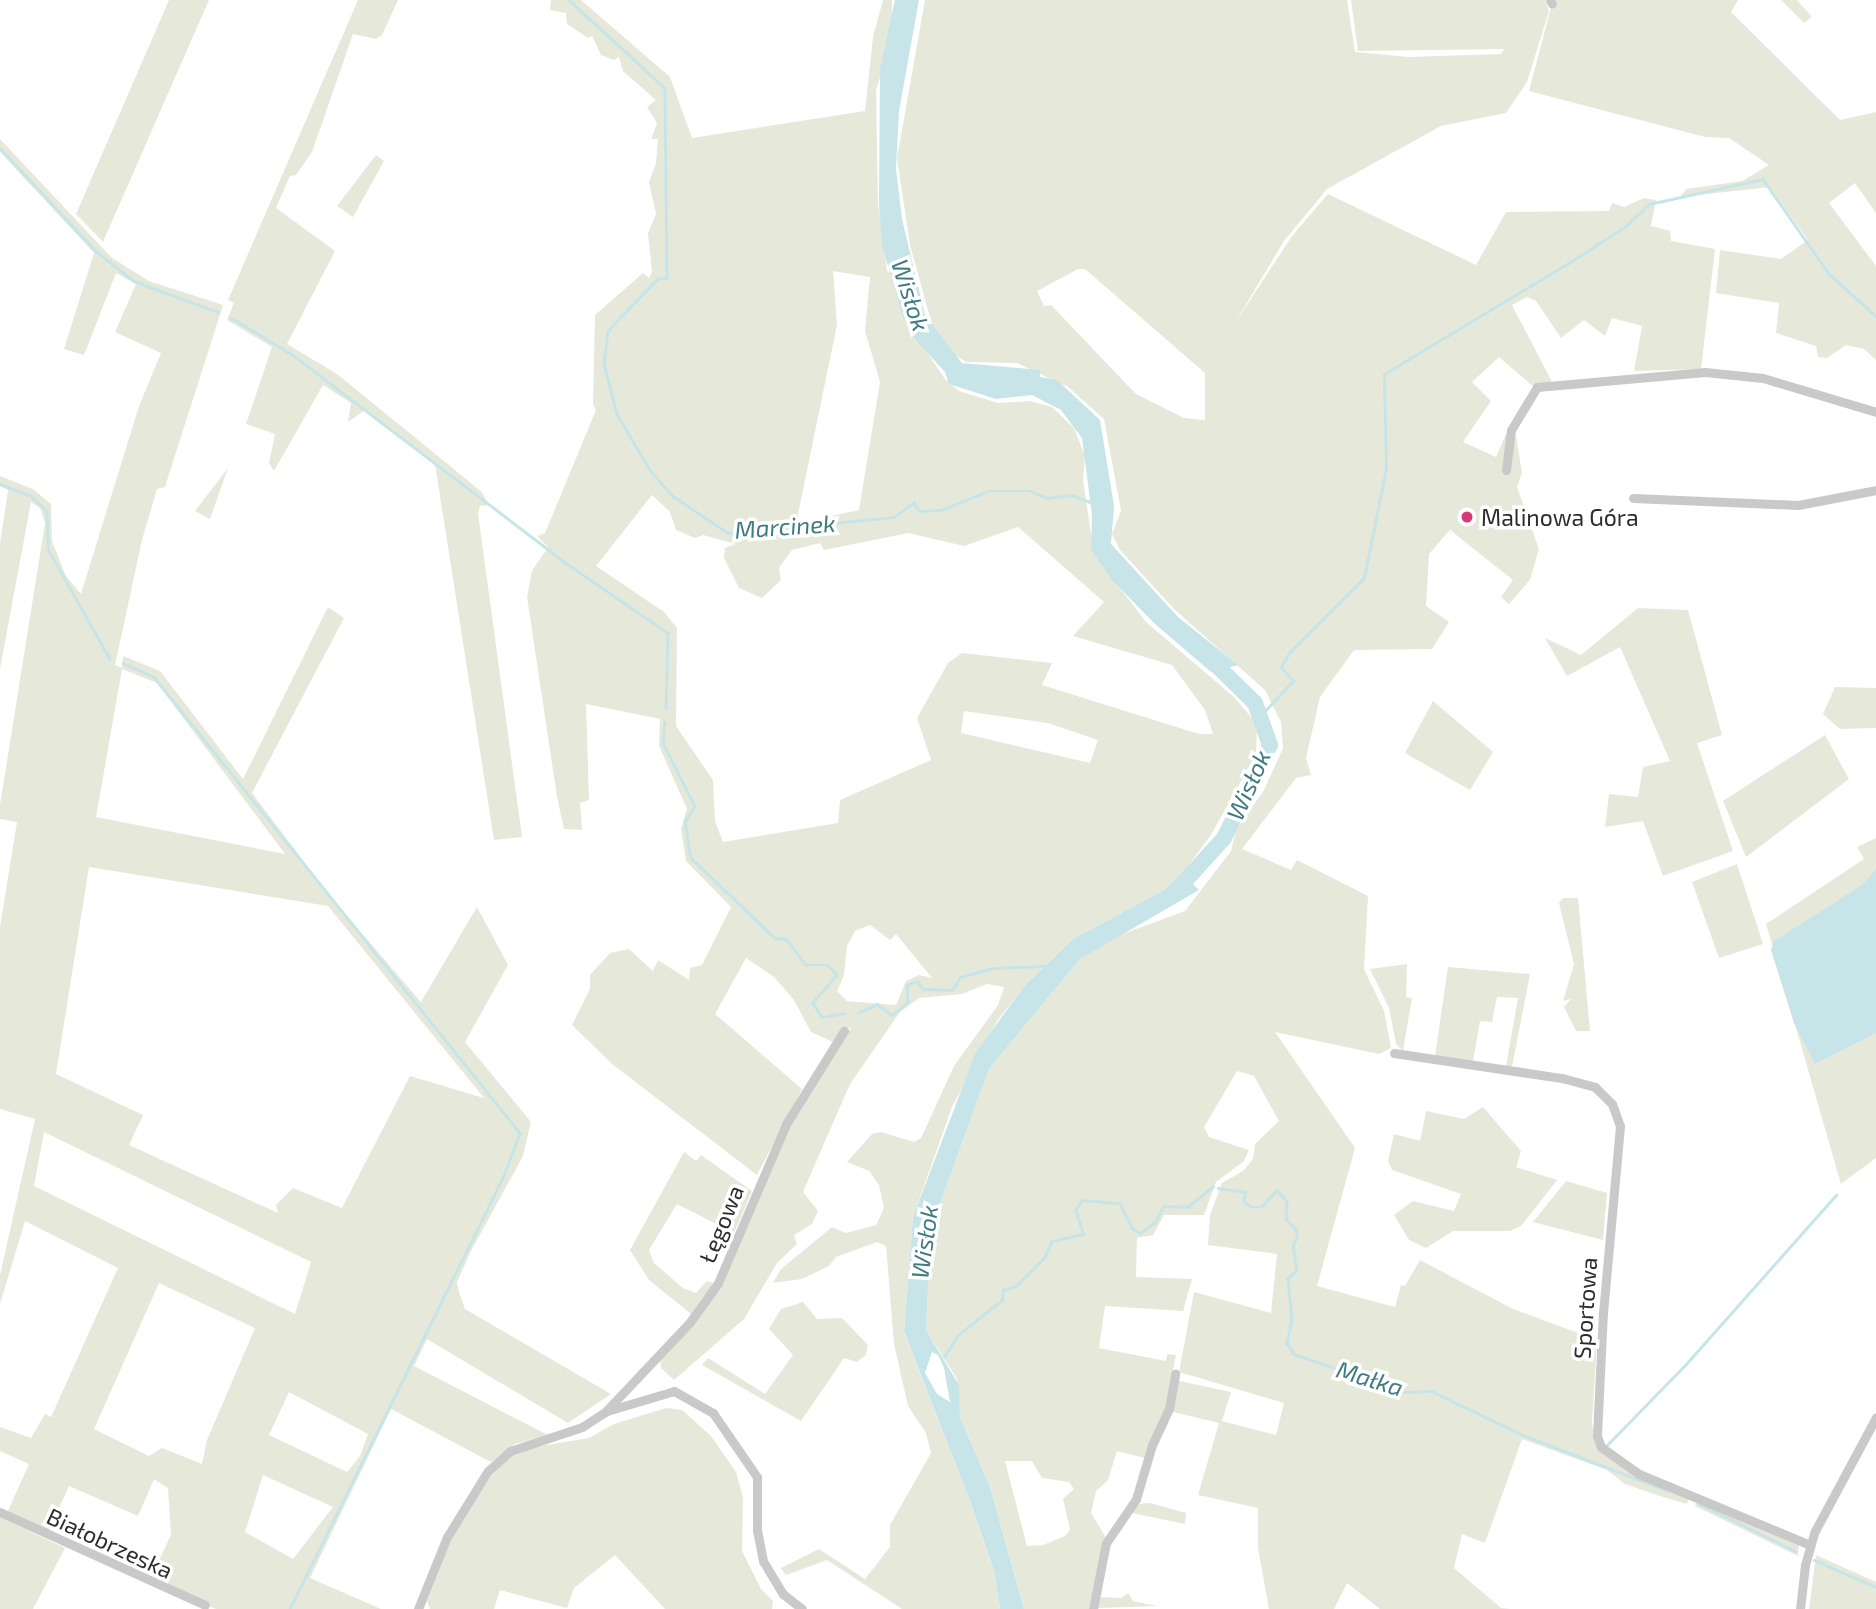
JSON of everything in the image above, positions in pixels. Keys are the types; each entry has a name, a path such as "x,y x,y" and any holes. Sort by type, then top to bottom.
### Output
{"street":[{"path":"1506,470 1511,430 1537,387 1705,372 1763,378 1876,412"},
{"path":"1633,498 1798,505 1876,490"},
{"name":"Łęgowa","path":"418,1609 447,1537 488,1471 510,1451 582,1427 605,1412 690,1322 718,1283 786,1124 844,1031"},
{"name":"Sportowa","path":"1394,1053 1562,1078 1595,1087 1612,1104 1620,1125 1603,1312 1597,1436 1601,1447 1639,1474 1810,1545"},
{"path":"1093,1609 1106,1543 1136,1499 1152,1445 1169,1409 1174,1374"},
{"name":"Łęgowa","path":"605,1412 674,1391 713,1413 757,1477 757,1530 763,1561 783,1594 802,1609"},
{"path":"1800,1609 1810,1545 1876,1417"},
{"name":"Białobrzeska","path":"0,1512 205,1605"}],"shaded area":[{"path":"169,0 209,0 103,242 76,214"},
{"path":"358,0 398,0 382,35 376,39 353,34 312,152 296,175 290,176 276,208 335,251 287,344 337,374 482,492 489,505 480,506 478,513 522,837 494,840 435,464 365,410 348,422 351,403 323,385 274,471 269,463 275,434 246,424 272,347 227,320 234,303 228,300"},
{"path":"551,0 581,0 670,77 692,138 865,111 873,37 883,0 892,0 892,38 876,90 878,204 887,271 895,277 910,327 945,379 959,391 998,403 1030,401 1052,407 1074,428 1085,456 1083,480 1094,554 1146,622 1234,697 1257,724 1256,754 1211,835 1182,874 1164,890 1073,939 1024,986 997,1021 952,1107 913,1217 904,1333 972,1506 994,1571 1000,1609 902,1609 827,1560 786,1575 781,1568 819,1549 865,1579 890,1547 890,1525 931,1453 926,1433 908,1406 894,1344 886,1246 877,1242 836,1257 829,1266 802,1279 773,1283 781,1269 832,1227 846,1233 876,1225 884,1208 879,1185 869,1171 847,1162 872,1134 881,1132 914,1142 921,1138 954,1066 998,1005 1004,987 987,984 962,994 919,998 900,1012 850,1084 803,1192 818,1211 812,1224 794,1235 797,1244 777,1263 744,1319 674,1380 661,1368 660,1358 723,1282 776,1153 808,1091 851,1028 843,1027 833,1042 811,1032 794,1000 774,977 746,958 715,1014 802,1089 757,1175 612,1064 572,1025 590,989 590,975 610,953 629,949 653,971 658,960 689,980 690,968 702,965 731,907 686,861 681,829 687,809 659,746 660,719 586,704 589,800 580,803 582,830 564,829 557,797 527,597 532,571 548,547 537,536 545,533 596,410 593,404 595,315 643,273 649,278 652,272 648,233 656,214 649,182 656,163 658,139 651,139 657,123 647,107 656,100 623,71 619,57 614,60 601,55 592,36 588,38 567,24 566,13 550,10","holes":["833,271 870,277 865,331 880,382 859,510 796,524 837,325","652,495 670,512 676,530 695,538 703,535 736,544 725,548 724,558 739,588 762,598 781,580 779,568 792,550 820,543 824,550 908,533 964,546 1018,527 1104,602 1073,636 1172,665 1205,710 1213,734 1199,734 1042,685 1052,663 962,653 948,663 917,718 931,760 840,800 838,823 723,842 715,821 713,780 676,726 677,628 664,612 596,566","964,711 1048,723 1098,740 1090,763 961,733","870,925 890,940 896,934 932,978 919,975 906,981 896,1005 847,1001 837,991 844,975 847,946 855,931"]},
{"path":"925,0 1347,0 1355,52 1409,57 1501,54 1504,49 1358,51 1351,0 1545,0 1549,11 1527,82 1506,113 1441,126 1327,189 1284,241 1235,323 1292,236 1328,194 1476,265 1506,212 1609,211 1612,203 1624,207 1644,198 1656,200 1651,226 1670,231 1671,241 1715,249 1701,369 1634,371 1642,326 1612,318 1605,336 1584,320 1561,338 1536,301 1527,297 1512,305 1552,382 1534,387 1499,357 1472,382 1491,401 1463,442 1496,457 1506,434 1516,436 1522,473 1517,487 1539,549 1530,580 1509,604 1501,597 1513,580 1450,530 1429,554 1426,606 1449,622 1432,649 1354,650 1320,697 1306,758 1311,775 1296,778 1242,849 1291,870 1297,860 1368,896 1364,969 1384,1011 1391,1048 1379,1054 1275,1032 1355,1148 1317,1286 1395,1307 1401,1285 1405,1286 1420,1260 1513,1309 1597,1340 1592,1423 1596,1443 1629,1471 1689,1496 1687,1504 1660,1496 1625,1484 1607,1470 1522,1439 1485,1543 1462,1534 1454,1568 1501,1608 1511,1609 1380,1609 1347,1583 1334,1609 1269,1609 1258,1548 1258,1508 1198,1495 1219,1423 1169,1411 1175,1380 1231,1392 1222,1421 1276,1435 1284,1403 1179,1372 1194,1292 1271,1313 1277,1254 1208,1245 1210,1215 1222,1183 1243,1171 1253,1159 1255,1144 1279,1121 1254,1076 1237,1071 1204,1127 1209,1137 1249,1150 1244,1161 1216,1182 1204,1215 1164,1215 1153,1235 1137,1238 1136,1277 1192,1279 1183,1311 1105,1306 1099,1348 1166,1361 1167,1354 1176,1355 1165,1410 1145,1458 1117,1451 1108,1480 1096,1491 1091,1513 1105,1536 1089,1609 1024,1609 990,1487 960,1417 957,1379 926,1330 930,1247 941,1201 989,1069 1080,959 1109,939 1185,911 1231,851 1236,830 1264,790 1283,748 1281,722 1265,690 1175,610 1120,550 1112,534 1121,511 1104,419 1068,387 1017,363 966,362 937,343 910,245 897,158","holes":["1078,269 1085,269 1205,373 1205,420 1184,418 1136,394 1051,305 1044,306 1037,291","1005,1461 1032,1461 1042,1478 1069,1482 1074,1489 1063,1499 1070,1530 1065,1536 1043,1545 1027,1546"]},
{"path":"1553,0 1738,0 1731,12 1840,120 1876,112 1876,213 1855,183 1829,203 1876,266 1876,360 1864,349 1846,345 1827,358 1818,357 1816,346 1776,333 1779,303 1716,293 1720,250 1781,259 1808,240 1770,187 1680,197 1686,189 1742,181 1769,165 1729,138 1705,137 1529,91"},
{"path":"1781,0 1797,0 1812,17 1804,23"},
{"path":"0,139 112,258 149,281 223,305 165,487 157,489 142,540 115,665 122,668 123,656 160,671 243,779 328,607 344,618 252,793 334,901 421,1002 477,907 508,965 465,1042 531,1122 523,1156 471,1251 457,1282 459,1292 465,1309 611,1394 568,1423 427,1339 414,1366 548,1435 515,1444 491,1462 391,1409 310,1578 381,1609 216,1609 150,1579 171,1535 168,1488 154,1479 138,1516 69,1486 47,1534 7,1513 29,1464 0,1451 0,1427 31,1438 45,1414 51,1417 118,1268 25,1221 0,1304 0,1275 35,1119 0,1109 0,927 17,822 0,819 0,805 45,523 40,508 31,502 0,669 0,544 8,490 0,486 0,476 33,489 51,504 52,541 66,576 81,594 139,406 161,353 115,332 136,284 116,273 84,355 64,349 94,253 0,152","holes":["122,669 157,683 285,854 96,817","89,867 328,906 484,1098 410,1076 342,1208 293,1188 276,1205 278,1213 129,1145 143,1115 56,1074","44,1132 311,1262 295,1314 34,1186","159,1283 255,1328 207,1440 202,1464 162,1448 149,1456 94,1429","289,1392 368,1434 360,1456 347,1472 269,1435","263,1475 333,1507 293,1559 245,1532"]},
{"path":"376,155 384,161 353,217 337,206"},
{"path":"228,468 210,519 195,511"},
{"path":"1638,608 1688,610 1722,735 1697,743 1733,851 1663,876 1643,821 1605,827 1609,794 1638,797 1643,767 1670,761 1620,647 1567,676 1545,638 1581,655"},
{"path":"1835,687 1876,688 1876,728 1840,729 1823,714"},
{"path":"1433,701 1493,752 1470,790 1405,753"},
{"path":"1825,735 1849,779 1746,857 1723,801"},
{"path":"1876,838 1876,1158 1841,1184 1766,924 1864,859 1857,847"},
{"path":"1737,864 1763,944 1719,958 1692,882"},
{"path":"1563,898 1578,898 1590,1031 1576,1031 1564,1007 1571,999 1563,1001 1574,964 1559,903"},
{"path":"1407,964 1406,997 1412,998 1403,1051 1396,1044 1389,1008 1370,969"},
{"path":"1448,967 1530,974 1512,1067 1506,1066 1518,998 1497,997 1492,1022 1480,1021 1473,1061 1435,1056"},
{"path":"1483,1107 1521,1151 1516,1167 1557,1180 1521,1226 1510,1231 1453,1231 1426,1248 1409,1240 1394,1215 1413,1201 1454,1211 1461,1194 1392,1170 1388,1161 1394,1134 1420,1141 1426,1111 1464,1119"},
{"path":"684,1152 696,1161 701,1155 752,1191 734,1233 677,1204 649,1250 654,1263 683,1288 696,1293 707,1281 714,1283 691,1314 649,1280 630,1250"},
{"path":"1566,1181 1607,1193 1603,1240 1533,1222"},
{"path":"803,1302 817,1319 842,1318 868,1345 866,1355 857,1362 844,1358 801,1421 702,1365 708,1358 765,1394 793,1355 769,1329 781,1309"},
{"path":"666,1408 682,1410 711,1436 736,1472 743,1497 742,1551 761,1589 773,1601 772,1609 665,1609 615,1555 574,1588 567,1608 500,1590 494,1609 430,1609 427,1601 452,1537 492,1475 509,1456 528,1448 589,1438 614,1424"},
{"path":"1697,1499 1799,1544 1798,1556 1695,1506"},
{"path":"1150,1503 1186,1513 1185,1524 1132,1513 1138,1504"},
{"path":"0,1517 65,1548 33,1609 0,1609"},
{"path":"1816,1555 1876,1582 1876,1609 1809,1609"},
{"path":"1128,1593 1133,1601 1157,1606 1098,1608 1100,1597 1121,1598"}],"water":[{"path":"895,0 919,0 899,111 896,169 902,219 925,315 962,363 1040,370 1040,377 1057,380 1100,420 1114,506 1111,544 1178,617 1238,665 1211,672 1154,623 1112,580 1091,550 1092,515 1082,438 1061,410 1032,395 996,399 949,384 945,372 912,336 913,325 903,317 882,246 879,204 880,69"},
{"path":"1876,869 1876,1033 1815,1064 1794,1023 1771,950 1774,941 1862,885"},
{"path":"1182,874 1199,890 1080,959 989,1069 941,1201 930,1247 926,1330 959,1385 960,1417 990,1487 1024,1609 1000,1609 994,1571 972,1506 904,1332 913,1217 975,1054 1024,986 1073,939 1164,890","holes":["932,1352 938,1355 944,1368 950,1402 937,1394 925,1373"]}],"waterway":[{"name":"Marcinek","path":"569,0 665,88 667,278 658,279 608,331 604,363 617,414 650,470 673,496 728,533 894,517 914,502 919,511 941,510 988,491 1030,491 1047,498 1072,495 1093,503"},
{"path":"0,148 97,252 134,281 218,312"},
{"path":"1261,715 1293,681 1281,667 1289,653 1364,578 1386,469 1384,374 1567,264 1626,226 1649,204 1763,179 1829,274 1876,316"},
{"path":"230,317 293,355 563,561 668,633 666,709"},
{"path":"0,484 31,496 47,511 48,549 110,659"},
{"name":"Wisłok","path":"1174,893 1224,838 1270,745 1255,703 1207,656"},
{"path":"123,663 154,677 520,1133 504,1176 290,1609"},
{"path":"665,722 663,743 695,806 685,822 691,858 775,938 786,939 806,965 828,965 837,975 813,1003 822,1017 845,1013"},
{"path":"858,1013 877,1004 892,1015 907,1003 907,985 917,981 923,989 952,990 960,977 994,968 1044,966"},
{"name":"Małka","path":"944,1357 958,1335 1002,1300 1003,1290 1016,1286 1044,1258 1052,1241 1083,1234 1075,1210 1082,1200 1120,1203 1132,1228 1140,1233 1155,1222 1164,1206 1187,1207 1213,1187"},
{"name":"Małka","path":"1218,1188 1246,1192 1244,1201 1251,1207 1261,1207 1277,1190 1287,1201 1286,1219 1297,1230 1293,1246 1297,1270 1288,1279 1292,1319 1287,1343 1294,1354 1405,1392 1431,1391 1523,1435 1668,1491"},
{"path":"1607,1445 1686,1364 1836,1195"},
{"name":"Małka","path":"1698,1503 1795,1551"},
{"path":"1814,1560 1876,1587"}],"place":[{"name":"Malinowa Góra","path":"1467,517"}]}
